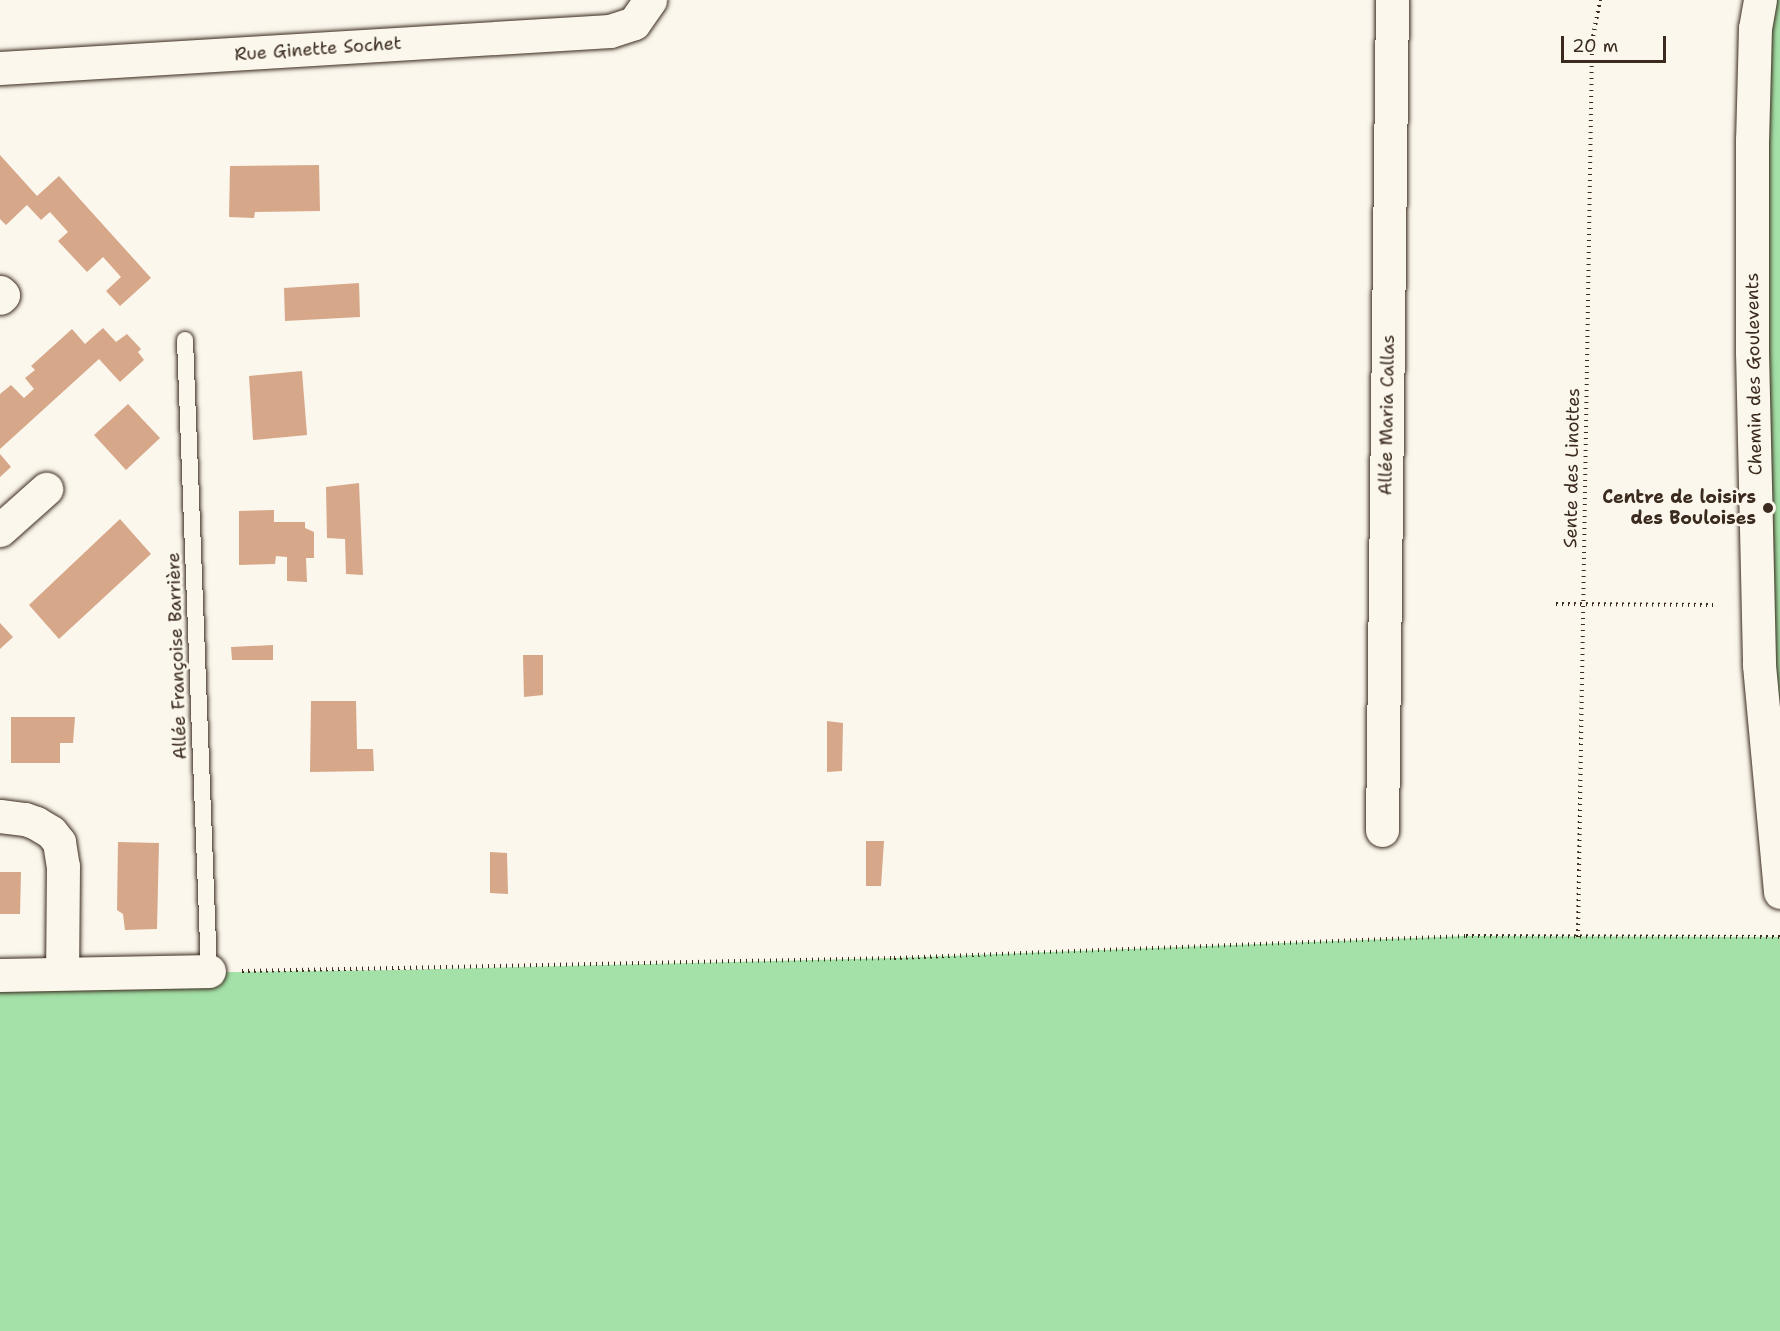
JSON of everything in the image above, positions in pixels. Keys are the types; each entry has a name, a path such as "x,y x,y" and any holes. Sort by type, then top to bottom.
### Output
{"street":[{"name":"Allée Maria Callas","path":"1382,830 1392,0"},
{"name":"Chemin des Goulevents","path":"1760,0 1755,28 1752,139 1752,352 1758,653 1769,797 1780,892"},
{"name":"Rue Ginette Sochet","path":"0,68 610,31 642,11"},
{"path":"0,292 3,296 0,298"},
{"path":"0,530 46,489"},
{"path":"0,816 25,819 36,823 51,832 59,842 63,866 62,973"},
{"path":"0,975 208,971"}],"lane":[{"name":"Allée Françoise Barrière","path":"185,340 208,971"}],"path":[{"name":"Sente des Linottes","path":"1578,937 1592,42 1600,0"},
{"path":"1556,604 1713,605"},
{"path":"208,971 871,959 1466,936 1780,937"}],"green space":[{"name":"Centre de loisirs des Bouloises","path":"1760,0 1780,0 1780,806 1769,797"},
{"path":"1466,936 1780,937 1780,1331 0,1331 0,975 399,970 894,958"}],"building":[{"path":"0,155 37,196 59,176 151,278 120,306 106,291 121,277 103,257 87,272 58,241 68,232 50,212 41,220 27,205 6,225 0,219"},
{"path":"319,165 320,211 255,212 254,218 229,217 230,166"},
{"path":"359,283 360,317 285,321 284,288"},
{"path":"103,328 116,342 127,334 141,349 138,352 144,360 120,382 99,359 0,449 0,394 11,385 24,398 34,389 25,378 35,370 31,366 72,329 85,344"},
{"path":"302,371 307,435 253,440 249,376"},
{"path":"128,404 160,438 126,470 94,435"},
{"path":"0,454 11,467 0,477"},
{"path":"359,483 363,575 346,574 345,539 327,538 326,487"},
{"path":"274,510 274,522 305,522 305,528 314,532 314,558 306,558 307,582 287,581 287,557 276,556 275,564 239,565 239,511"},
{"path":"120,519 151,554 59,639 29,605"},
{"path":"0,623 13,637 0,649"},
{"path":"273,645 273,660 232,660 231,647"},
{"path":"523,655 543,655 543,695 524,697"},
{"path":"311,701 356,701 357,749 373,749 374,771 310,772"},
{"path":"11,717 75,717 73,743 60,743 60,763 11,763"},
{"path":"827,721 843,723 842,771 827,772"},
{"path":"866,841 884,841 881,886 866,886"},
{"path":"118,842 159,843 157,929 125,930 123,914 117,910"},
{"path":"490,852 507,853 508,894 490,893"},
{"path":"0,872 21,872 20,914 0,914"}],"place":[{"name":"Centre de loisirs des Bouloises","path":"1768,508"}]}
